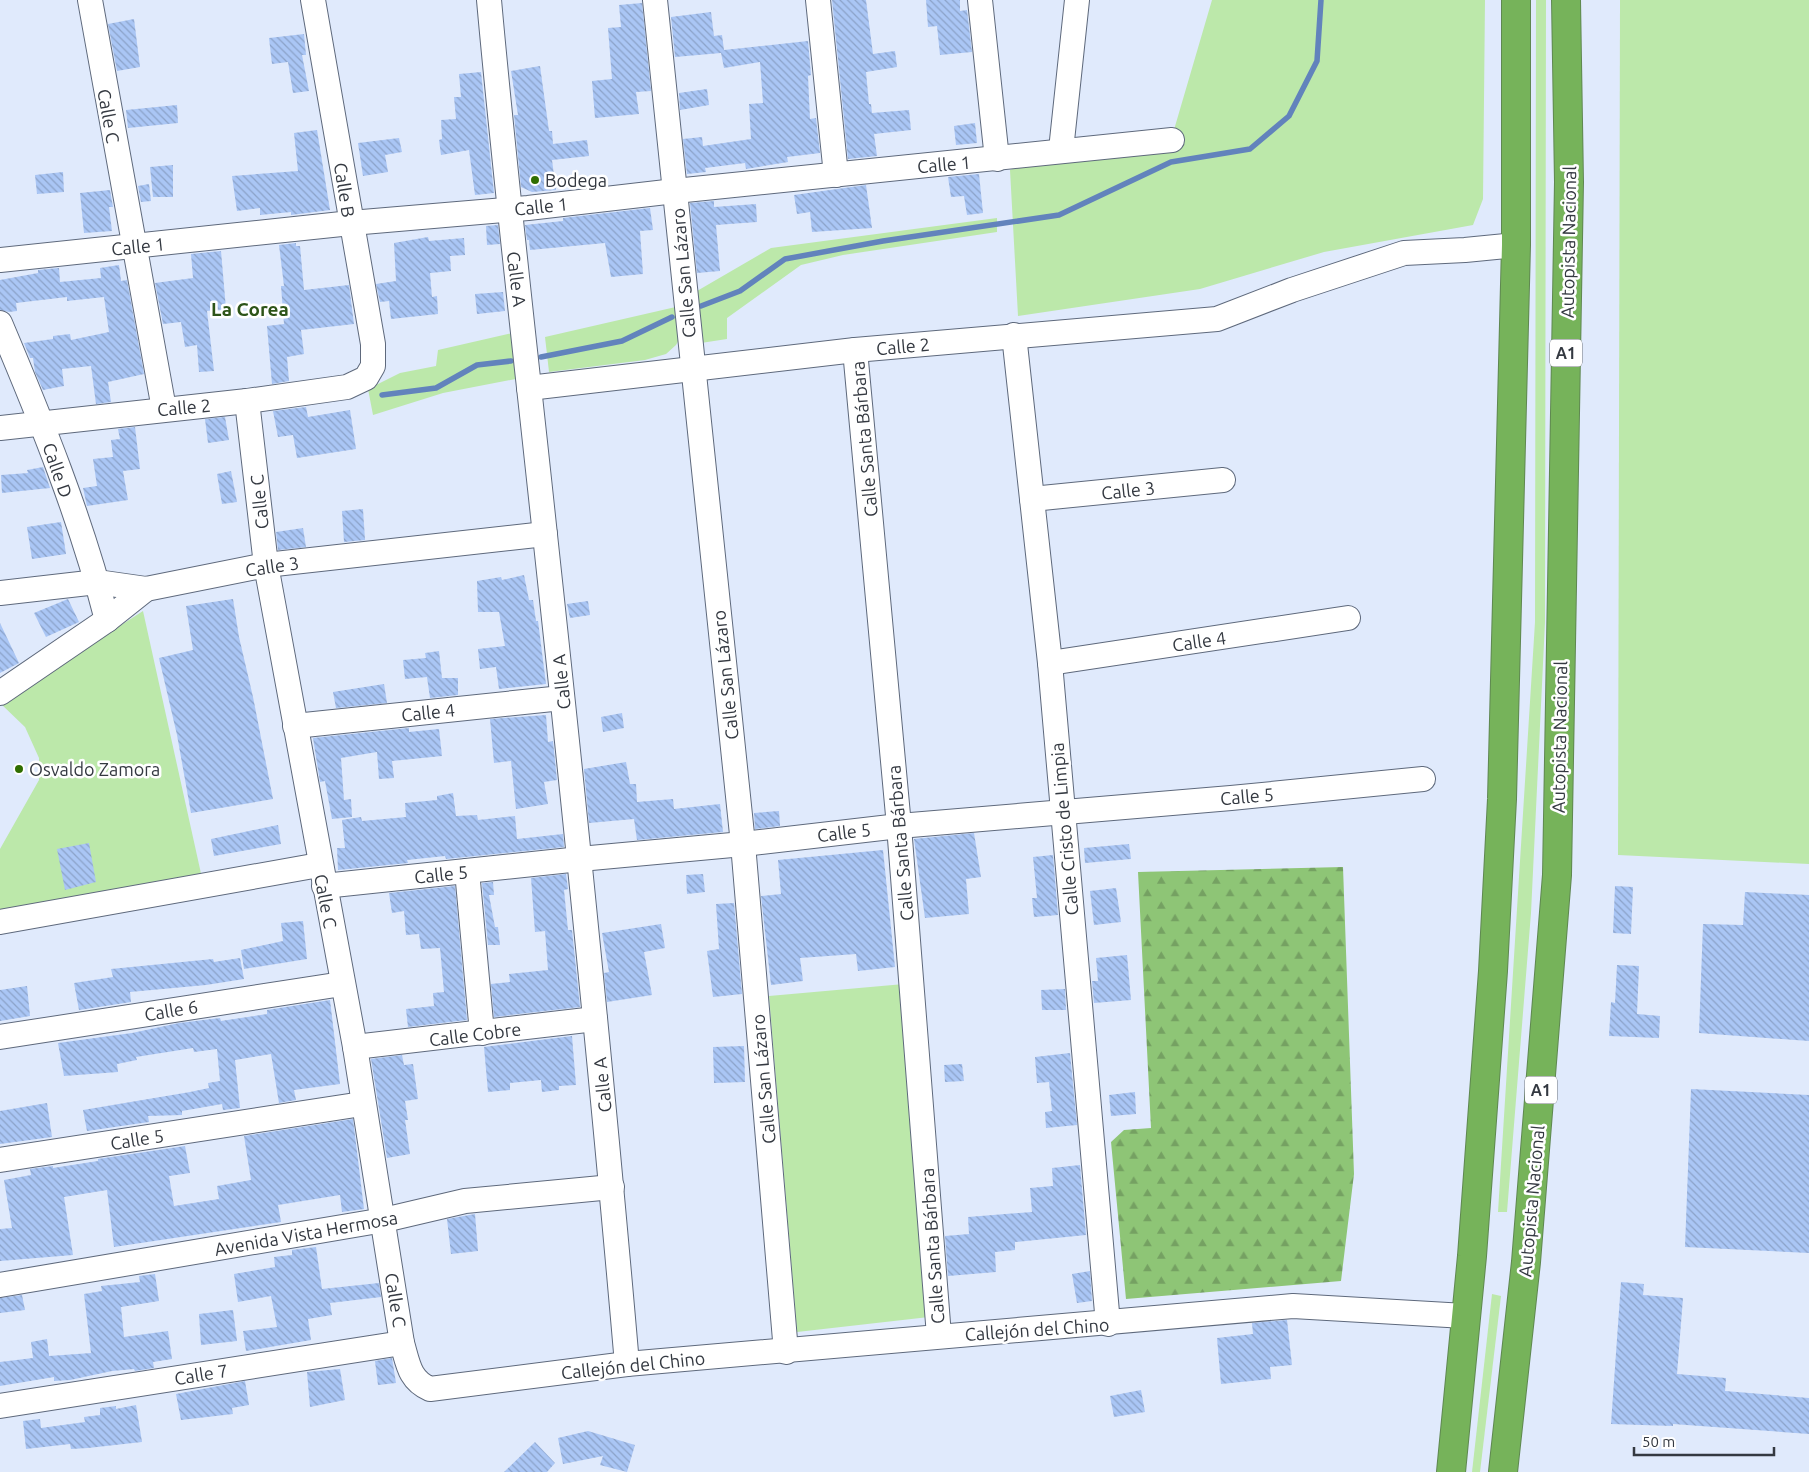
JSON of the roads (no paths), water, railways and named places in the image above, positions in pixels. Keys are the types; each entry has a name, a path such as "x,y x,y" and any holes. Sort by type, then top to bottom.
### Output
{"highway":[{"path":"1451,1472 1472,1256 1492,980 1502,799 1516,244 1516,0"},
{"name":"Autopista Nacional","path":"1503,1472 1526,1262 1557,875 1569,182 1566,0"}],"street":[{"name":"Calle C","path":"90,0 164,409"},
{"name":"Calle B","path":"313,0 373,344 372,366 366,378"},
{"name":"Calle A","path":"489,0 508,210 580,859 628,1364"},
{"name":"Calle San Lázaro","path":"655,0 743,844 786,1352"},
{"path":"818,0 836,175"},
{"path":"980,0 998,159"},
{"path":"1061,150 1077,0"},
{"name":"Calle 1","path":"0,260 351,223 508,210 676,191 998,159 1061,150 1172,140"},
{"name":"Calle 2","path":"529,388 856,350 1217,319 1292,290 1404,252 1465,250 1516,244"},
{"name":"Calle D","path":"0,323 42,424 97,582 107,620"},
{"name":"Calle Cristo de Limpia","path":"1014,335 1050,663 1108,1324"},
{"name":"Calle Santa Bárbara","path":"856,350 899,826 939,1336"},
{"name":"Calle 2","path":"0,428 164,409 248,402 347,387 366,378"},
{"name":"Calle C","path":"248,402 266,565 294,726 355,1047 362,1104 384,1220 402,1343 412,1376 419,1384 430,1389"},
{"name":"Calle 3","path":"1032,499 1223,480"},
{"name":"Calle 3","path":"0,592 97,582 146,589 266,565 545,534"},
{"path":"0,693 107,620 146,589"},
{"name":"Calle 4","path":"1050,663 1348,618"},
{"name":"Calle 4","path":"294,726 562,698"},
{"name":"Calle 5","path":"0,922 322,876 468,871 1062,810 1231,798 1423,779"},
{"path":"468,871 482,1033"},
{"name":"Calle 6","path":"0,1037 342,984"},
{"name":"Calle Cobre","path":"355,1047 595,1019"},
{"name":"Calle 5","path":"0,1160 362,1104"},
{"name":"Avenida Vista Hermosa","path":"0,1285 384,1220 465,1202 612,1187"},
{"name":"Callejón del Chino","path":"430,1389 628,1364 786,1352 939,1336 1108,1324 1293,1306 1466,1316"},
{"name":"Calle 7","path":"0,1406 402,1343"}],"waterway":[{"path":"701,306 740,291 785,259 883,241 1059,215 1171,162 1250,149 1289,116 1317,61 1321,0"},
{"path":"541,357 622,341 672,317"},
{"path":"382,395 436,388 477,365 511,361"}],"place":[{"name":"Bodega","path":"535,180"},
{"name":"Osvaldo Zamora","path":"19,769"}],"district":[{"name":"La Corea","path":"250,309"}]}
